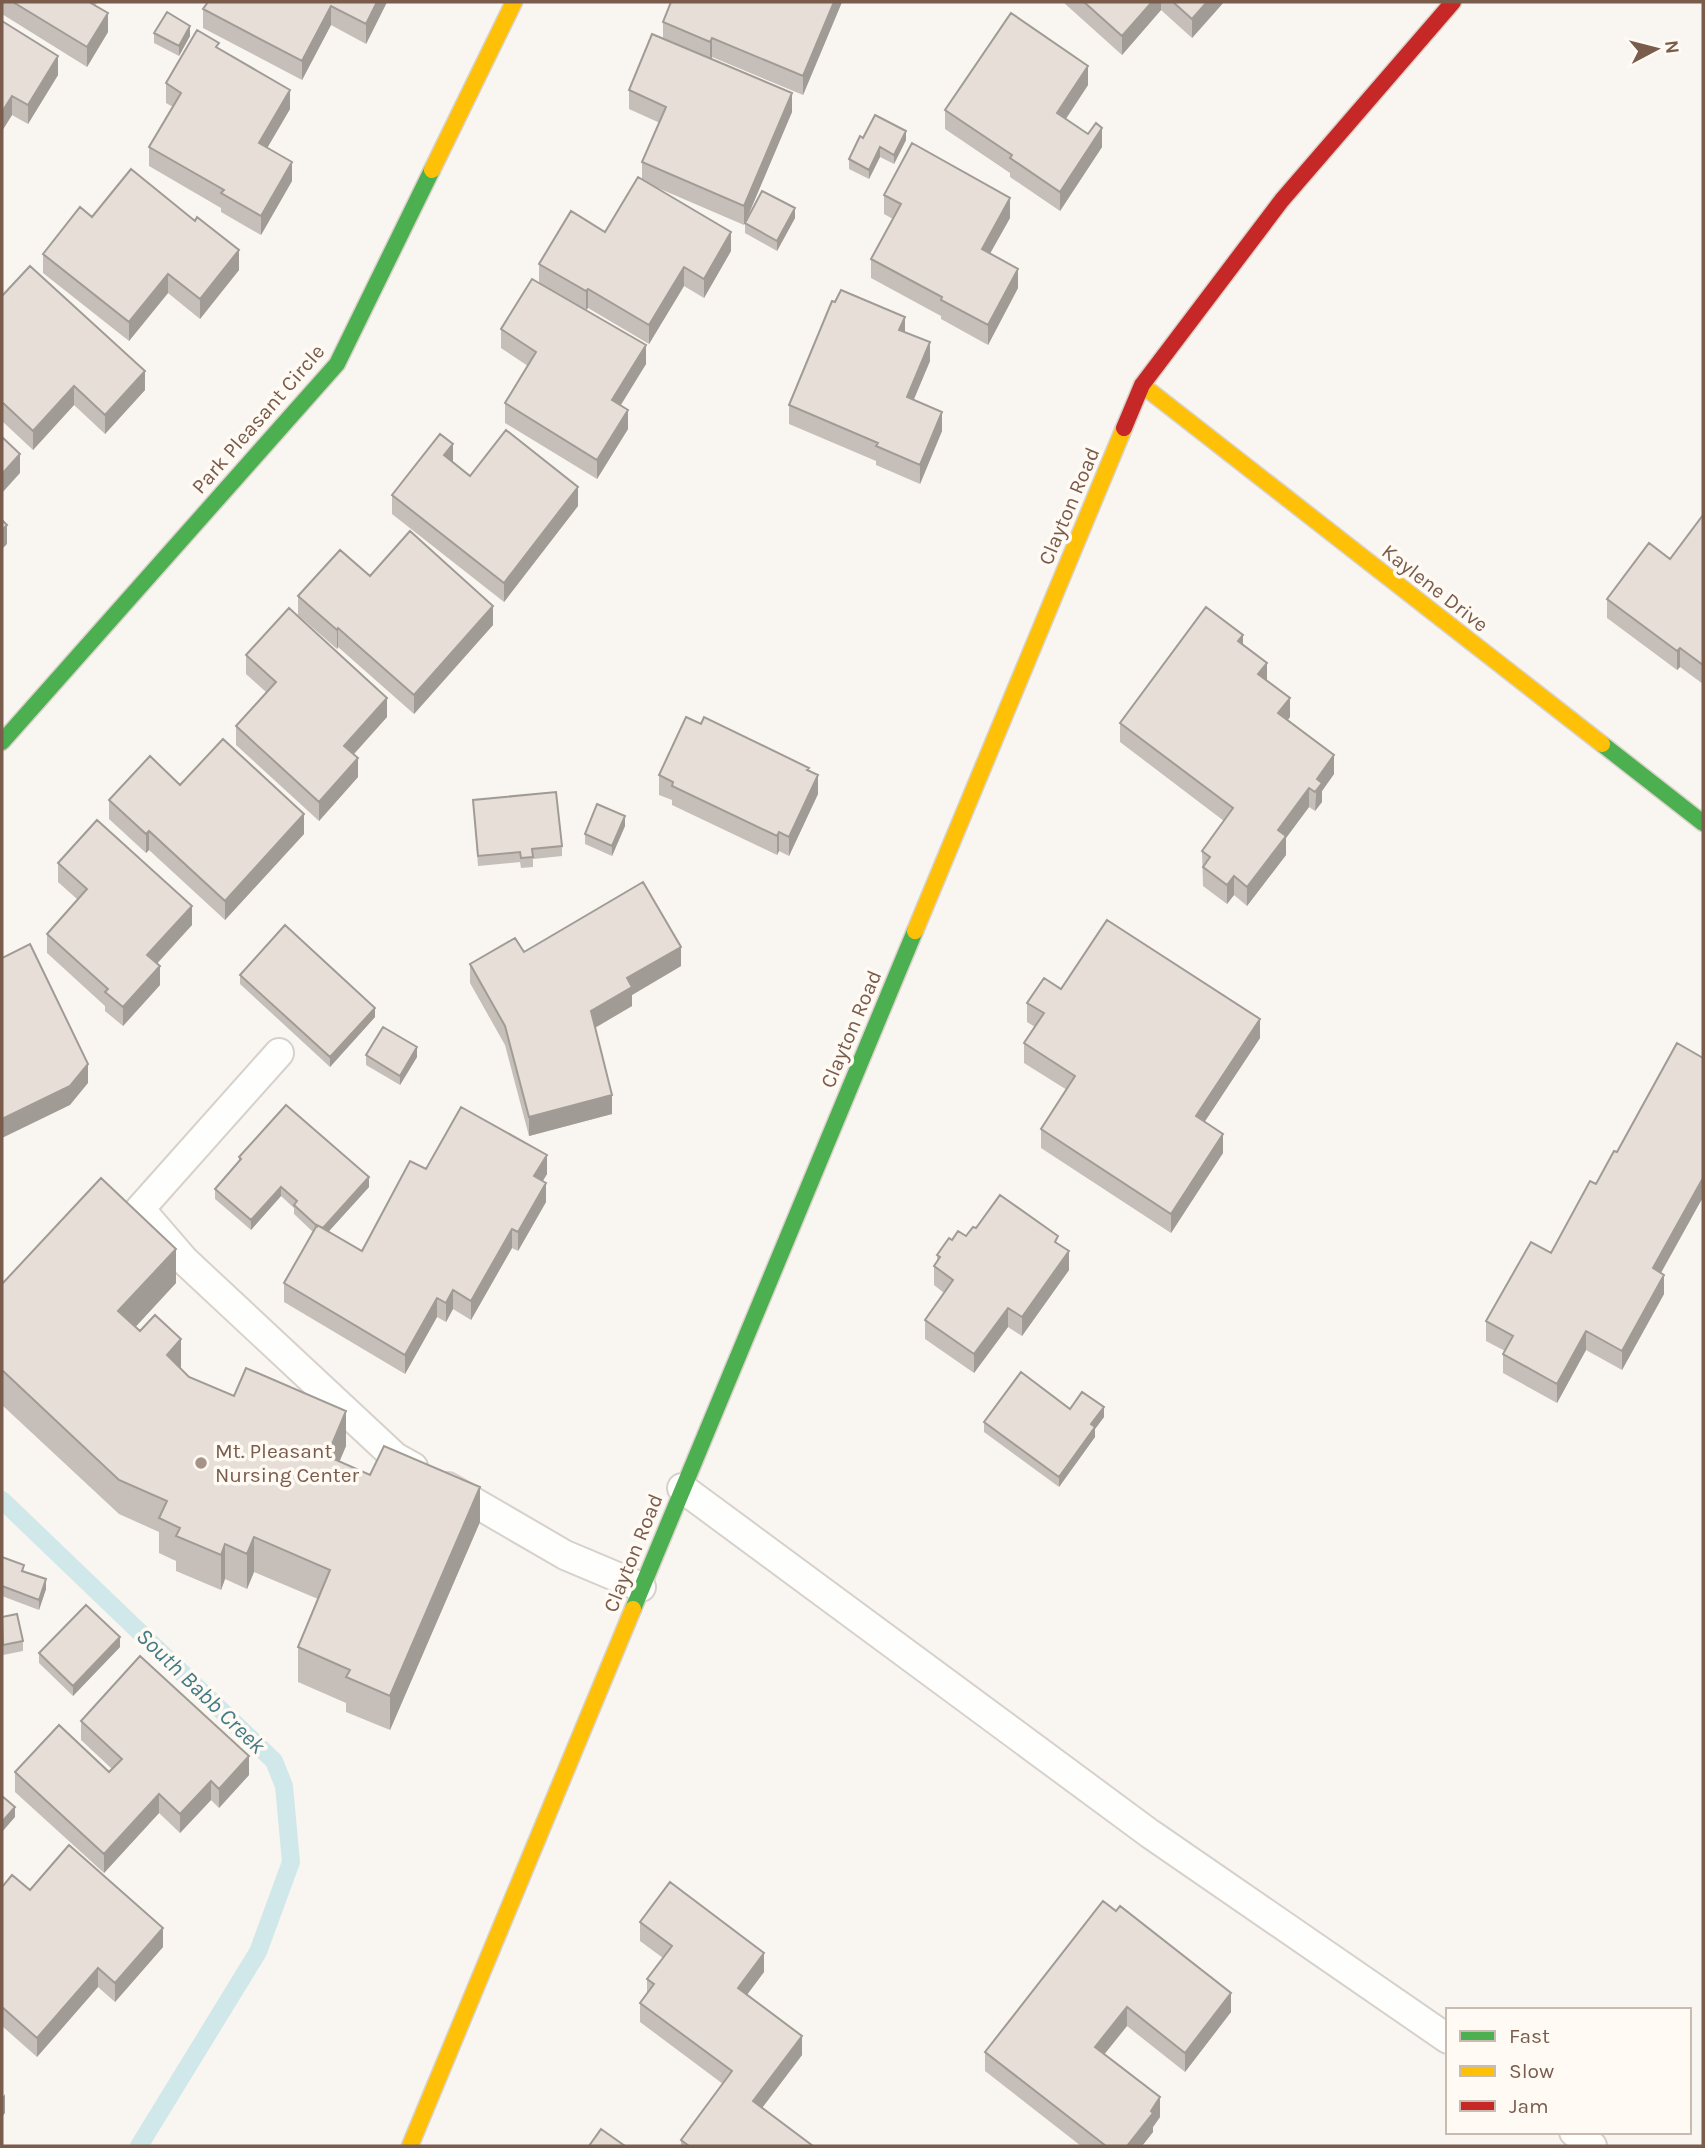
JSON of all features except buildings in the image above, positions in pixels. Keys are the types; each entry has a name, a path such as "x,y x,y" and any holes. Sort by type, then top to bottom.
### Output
{"street":[{"name":"Park Pleasant Circle","path":"2,742 337,364 514,2"},
{"name":"Clayton Road","path":"410,2146 1142,386 1282,200 1453,2"},
{"name":"Kaylene Drive","path":"1142,386 1703,823"}],"lane":[{"path":"279,1053 140,1209 184,1260 395,1457 565,1555 642,1587"},
{"path":"682,1488 1149,1833 1446,2038"},
{"path":"1576,2134 1591,2146"}],"waterway":[{"name":"South Babb Creek","path":"2,1500 274,1761 284,1786 291,1862 258,1952 139,2146"}],"traffic: fast":[{"path":"2,742 337,364 432,170"},
{"path":"1602,744 1703,823"},
{"path":"633,1609 915,931"}],"traffic: slow":[{"path":"432,170 514,2"},
{"path":"1142,385 1602,744"},
{"path":"915,931 1124,428"},
{"path":"410,2146 633,1609"}],"traffic: jam":[{"path":"1124,428 1142,385 1282,200 1453,2"}],"place":[{"name":"Mt. Pleasant Nursing Center","path":"201,1463"}]}
